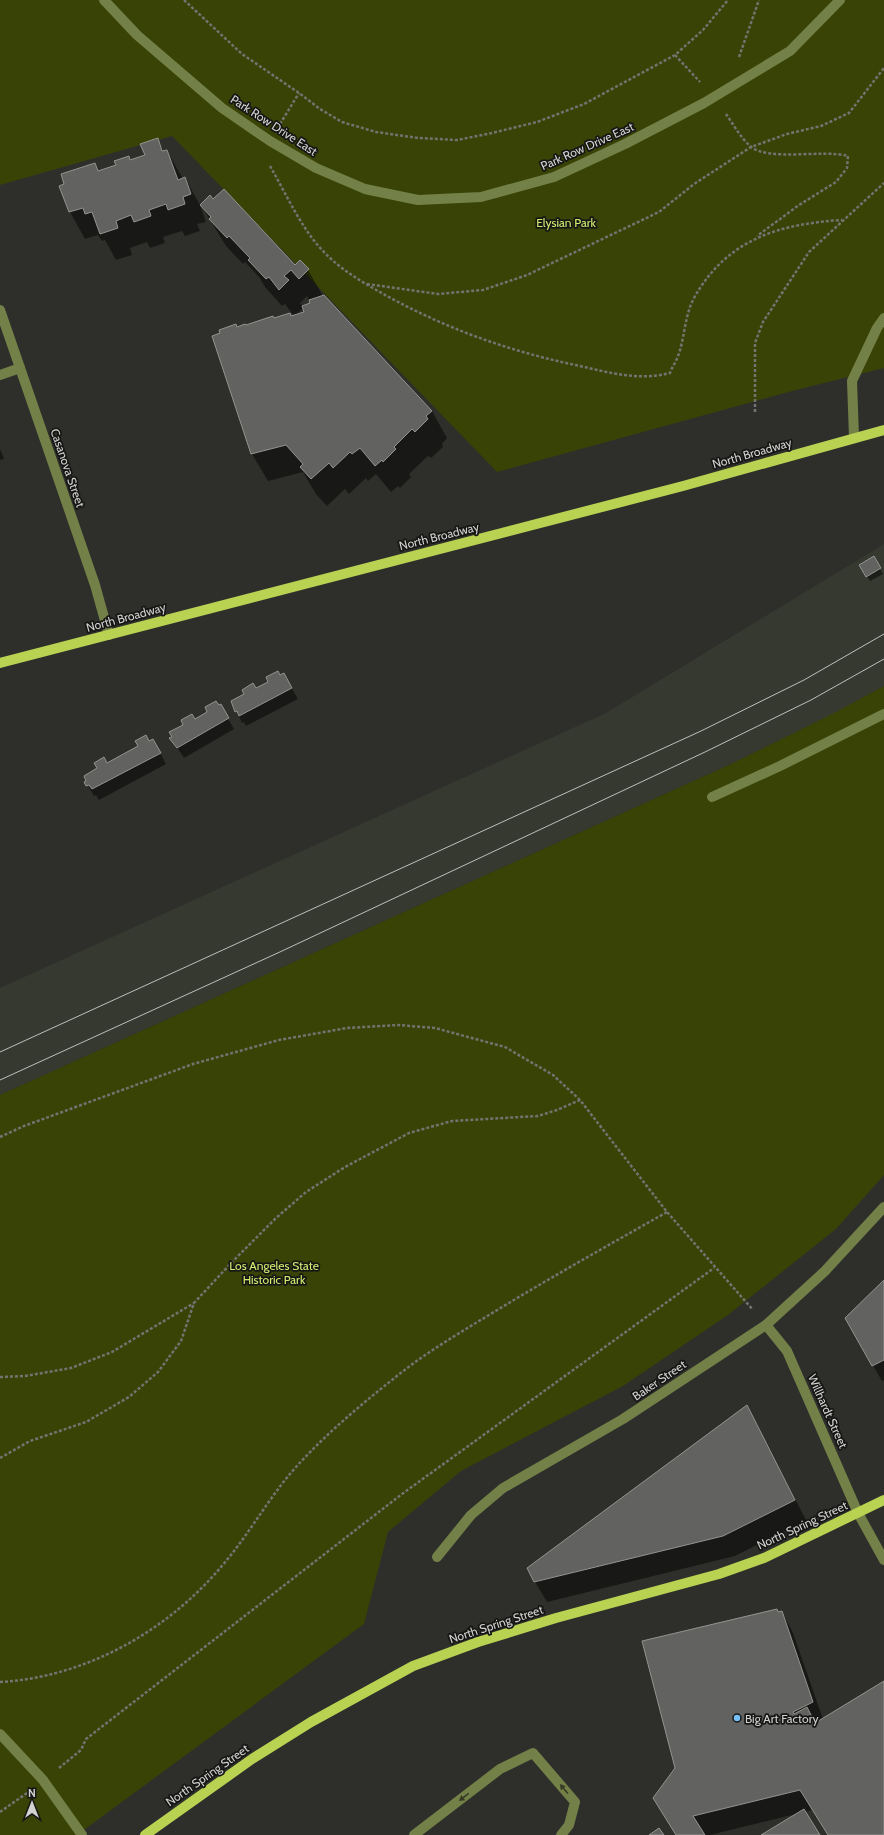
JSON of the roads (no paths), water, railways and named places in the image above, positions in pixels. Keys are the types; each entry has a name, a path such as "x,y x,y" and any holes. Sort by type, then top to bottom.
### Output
{"main road":[{"name":"North Broadway","path":"0,663 683,486 854,437 884,430"},
{"name":"North Spring Street","path":"145,1835 252,1758 311,1722 413,1666 478,1642 549,1620 719,1574 764,1558 884,1500"}],"street":[{"name":"Park Row Drive East","path":"104,0 137,35 222,108 270,141 316,168 365,189 418,200 481,197 554,177 625,144 714,98 790,51 840,0"},
{"name":"Casanova Street","path":"0,310 95,584 109,635"},
{"path":"854,437 852,381 877,328 884,318"},
{"path":"0,375 20,368"},
{"path":"712,797 780,766 884,714"},
{"name":"Baker Street","path":"436,1557 471,1515 503,1488 623,1419 766,1325 826,1271 884,1207"},
{"name":"Willhardt Street","path":"766,1325 787,1351 858,1513 884,1560"},
{"path":"0,1734 43,1780 82,1835"},
{"path":"414,1835 500,1769 534,1753 575,1802 569,1825 562,1835"}],"tram line":[{"path":"0,1052 701,731 804,680 884,634"},
{"path":"0,1080 282,951 705,752 811,700 884,659"}],"place":[{"name":"Big Art Factory","path":"737,1718"}],"park label":[{"name":"Elysian Park","path":"566,222"},
{"name":"Los Angeles State Historic Park","path":"274,1272"}]}
